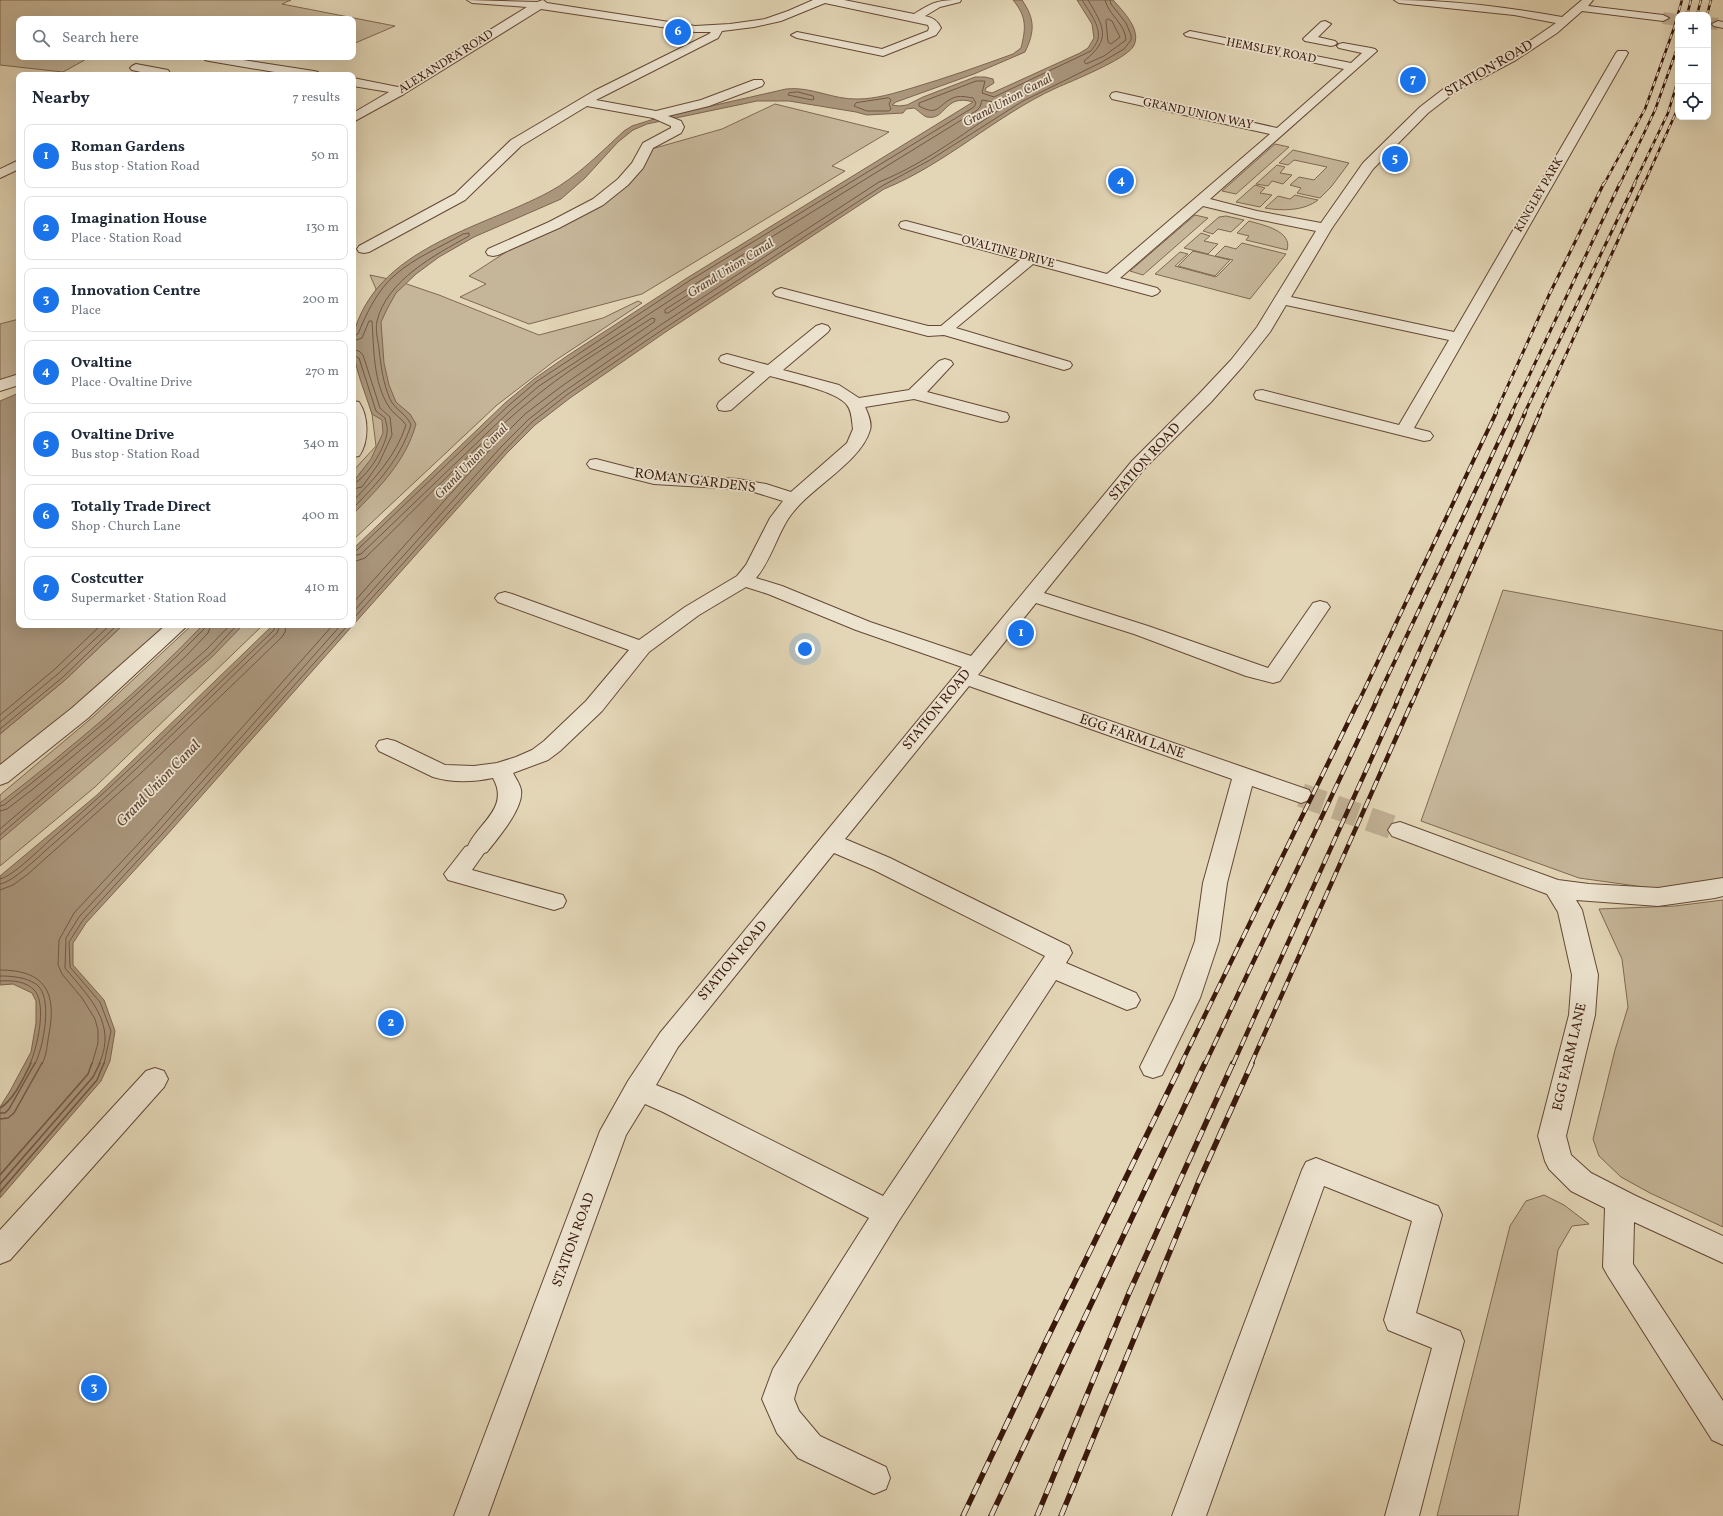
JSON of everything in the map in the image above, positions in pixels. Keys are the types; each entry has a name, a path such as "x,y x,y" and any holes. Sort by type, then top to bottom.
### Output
{"street":[{"path":"472,0 542,2 676,27 696,29 718,28 767,21 787,15 822,0"},
{"path":"828,0 926,20 933,24 935,28 932,32 883,53 872,60"},
{"path":"915,18 936,5 956,0"},
{"path":"1399,0 1514,12 1565,21"},
{"name":"ALEXANDRA ROAD","path":"356,116 400,91 542,2"},
{"path":"1584,4 1663,18"},
{"name":"STATION ROAD","path":"472,1516 614,1131 669,1040 710,987 1138,465 1205,398 1237,363 1264,328 1326,228 1368,166 1424,110 1450,90 1512,58 1553,31 1584,4"},
{"path":"1325,24 1309,39 1331,43"},
{"path":"364,249 460,197 516,143 586,102 714,36 718,28"},
{"name":"HEMSLEY ROAD","path":"1190,34 1353,67"},
{"path":"797,35 883,53"},
{"path":"1109,280 1371,51 1343,46"},
{"name":"KINGLEY PARK","path":"1404,431 1622,53"},
{"path":"220,60 286,72"},
{"path":"136,68 158,72"},
{"path":"356,83 400,91"},
{"path":"661,117 705,103 758,83"},
{"name":"GRAND UNION WAY","path":"1116,96 1280,132"},
{"path":"493,252 587,209 607,196 633,171 648,146 677,130 677,124 661,117 586,102"},
{"path":"0,174 16,166"},
{"path":"1201,201 1257,215 1326,228"},
{"name":"OVALTINE DRIVE","path":"906,225 1152,291"},
{"path":"945,330 1030,258"},
{"path":"781,293 928,331 945,330 1064,365"},
{"path":"1282,300 1312,305 1457,337"},
{"path":"725,406 822,329"},
{"path":"387,746 441,772 474,774 499,770 535,758 552,746 594,706 642,648 692,611 744,580 755,567 779,518 794,499 842,458 854,445 862,429 856,403 848,396 833,389 727,359"},
{"path":"914,394 923,387 945,364"},
{"path":"0,386 16,380"},
{"path":"856,403 914,394 1001,417"},
{"path":"1262,395 1424,436"},
{"path":"356,416 358,439 356,444"},
{"name":"ROMAN GARDENS","path":"596,464 645,478 739,484 775,492 794,499"},
{"path":"744,580 775,590 968,671"},
{"path":"1032,595 1141,630 1246,669 1273,676 1320,608"},
{"path":"505,598 642,648"},
{"path":"0,777 80,713 175,628"},
{"name":"EGG FARM LANE","path":"968,671 1244,776 1301,794"},
{"path":"499,770 507,783 510,792 508,803 499,820 456,874 554,901"},
{"path":"1153,1067 1187,998 1207,941 1215,883 1244,776"},
{"path":"1400,830 1555,888 1589,893 1658,897 1723,887"},
{"path":"830,842 882,864 1060,953 888,1213 784,1379 778,1399 788,1422 809,1447 874,1478"},
{"name":"EGG FARM LANE","path":"1555,888 1570,910 1585,975 1582,1015 1552,1136 1559,1161 1581,1182 1723,1250"},
{"path":"1050,967 1127,1000"},
{"path":"0,1251 155,1080"},
{"path":"638,1089 673,1104 888,1213"},
{"path":"1189,1516 1316,1170 1428,1215 1399,1320 1449,1341 1402,1516"},
{"path":"1620,1202 1618,1267 1723,1429"}],"shaded area":[{"path":"291,0 282,4 344,16 16,16 16,60 85,60 63,72 0,65 0,1"},
{"path":"356,18 395,26 356,43"},
{"path":"775,104 889,132 832,166 845,171 642,294 529,324 460,297 486,284 469,276 618,185 648,150 722,129"},
{"path":"1275,144 1289,147 1236,194 1222,191"},
{"path":"1293,150 1349,163 1331,187 1320,198 1297,193 1301,188 1290,185 1299,177 1314,180 1327,167 1294,160 1288,165 1279,163"},
{"path":"1277,165 1285,167 1280,173 1292,175 1283,184 1272,181 1268,186 1256,184"},
{"path":"1255,185 1265,188 1260,193 1272,195 1260,207 1236,202"},
{"path":"1295,195 1318,200 1312,204 1300,208 1278,210 1265,208 1278,196 1290,199"},
{"path":"1195,215 1208,218 1143,275 1130,271"},
{"path":"1226,216 1244,220 1231,232 1218,229 1213,234 1203,231 1219,217"},
{"path":"1249,221 1276,230 1286,238 1288,243 1287,250 1246,240 1249,236 1237,233"},
{"path":"1201,233 1210,236 1204,241 1218,244 1208,254 1184,248"},
{"path":"1242,243 1286,254 1250,299 1155,274 1180,252 1188,254 1175,266 1216,277 1233,260 1215,256 1225,246 1236,249"},
{"path":"1193,251 1230,260 1215,276 1178,266"},
{"path":"370,275 398,281 439,295 539,335 603,318 638,301 642,303 553,362 497,405 356,537 356,468 376,446 372,414 356,363 366,343 376,289"},
{"path":"16,320 16,376 0,382 0,324"},
{"path":"1503,590 1723,631 1723,880 1658,889 1579,878 1421,821"},
{"path":"120,628 168,628 0,770 0,734 65,680"},
{"path":"189,628 260,628 95,787 0,866 0,795 94,716"},
{"path":"1723,900 1723,1227 1650,1193 1621,1177 1599,1156 1593,1139 1615,1050 1628,1007 1622,959 1599,909 1675,906"},
{"path":"1544,1195 1564,1205 1589,1224 1572,1226 1558,1250 1518,1516 1437,1516 1510,1226 1526,1201"}],"water":[{"name":"Grand Union Canal","path":"1013,0 1022,0 1029,13 1032,25 1031,38 1025,52 974,74 896,102 892,105 907,105 923,97 975,77 993,79 994,83 986,88 985,91 992,93 1080,53 1088,48 1094,38 1092,24 1077,0 1113,0 1126,15 1134,28 1136,34 1135,41 1133,47 1128,52 1109,64 1034,99 928,167 907,179 884,189 667,331 570,398 535,425 507,453 356,622 356,546 505,403 534,379 567,356 687,278 973,102 963,100 956,101 938,115 927,117 914,108 906,109 903,113 867,115 789,101 757,101 647,124 633,130 618,142 585,178 561,199 474,237 439,257 416,274 396,293 381,322 384,363 389,385 396,402 410,414 416,424 406,450 399,462 382,484 356,511 356,478 371,459 383,433 382,420 372,414 356,364 356,328 365,306 383,282 406,262 433,245 522,205 559,186 579,172 624,131 632,126 654,119 786,89 804,89 849,99 865,99 899,92 1013,54 1021,48 1024,34 1023,17 1018,6"},
{"path":"16,394 16,628 120,628 65,680 0,734 0,401"},
{"path":"200,628 240,628 213,656 0,840 0,803 105,718"},
{"name":"Grand Union Canal","path":"270,628 350,628 165,837 86,923 73,943 73,965 104,1000 115,1031 110,1061 101,1081 0,1198 0,1107 31,1052 36,1023 36,1001 32,993 13,984 0,985 0,876 97,795"}],"tunnel":[{"path":"1663,18 1675,20"},
{"path":"1711,23 1718,24"},
{"path":"1301,795 1400,830"}],"railway":[{"path":"1604,184 1645,109 1674,28 1682,0"},
{"path":"1688,12 1691,0"},
{"path":"1698,12 1701,0"},
{"path":"1708,12 1711,0"},
{"path":"1620,184 1655,110 1677,48"},
{"path":"1634,184 1668,113 1677,84"},
{"path":"1644,184 1675,115"},
{"path":"1495,414 1549,295 1604,183"},
{"path":"1511,414 1620,183"},
{"path":"1524,414 1635,183"},
{"path":"1539,414 1644,183"},
{"path":"1358,703 1496,413"},
{"path":"1375,703 1512,413"},
{"path":"1396,703 1525,413"},
{"path":"1412,703 1540,413"},
{"path":"1181,1064 1358,702"},
{"path":"1205,1064 1376,702"},
{"path":"1233,1064 1397,702"},
{"path":"1251,1064 1412,702"},
{"path":"963,1516 1046,1341 1182,1063"},
{"path":"991,1516 1205,1063"},
{"path":"1037,1516 1129,1293 1233,1063"},
{"path":"1061,1516 1199,1181 1252,1063"}],"place":[{"name":"Totally Trade Direct","path":"678,32"},
{"name":"Costcutter","path":"1413,80"},
{"name":"Ovaltine Drive","path":"1395,159"},
{"name":"Ovaltine","path":"1121,181"},
{"name":"Roman Gardens","path":"1021,633"},
{"name":"Imagination House","path":"391,1023"},
{"name":"Innovation Centre","path":"94,1388"}]}
